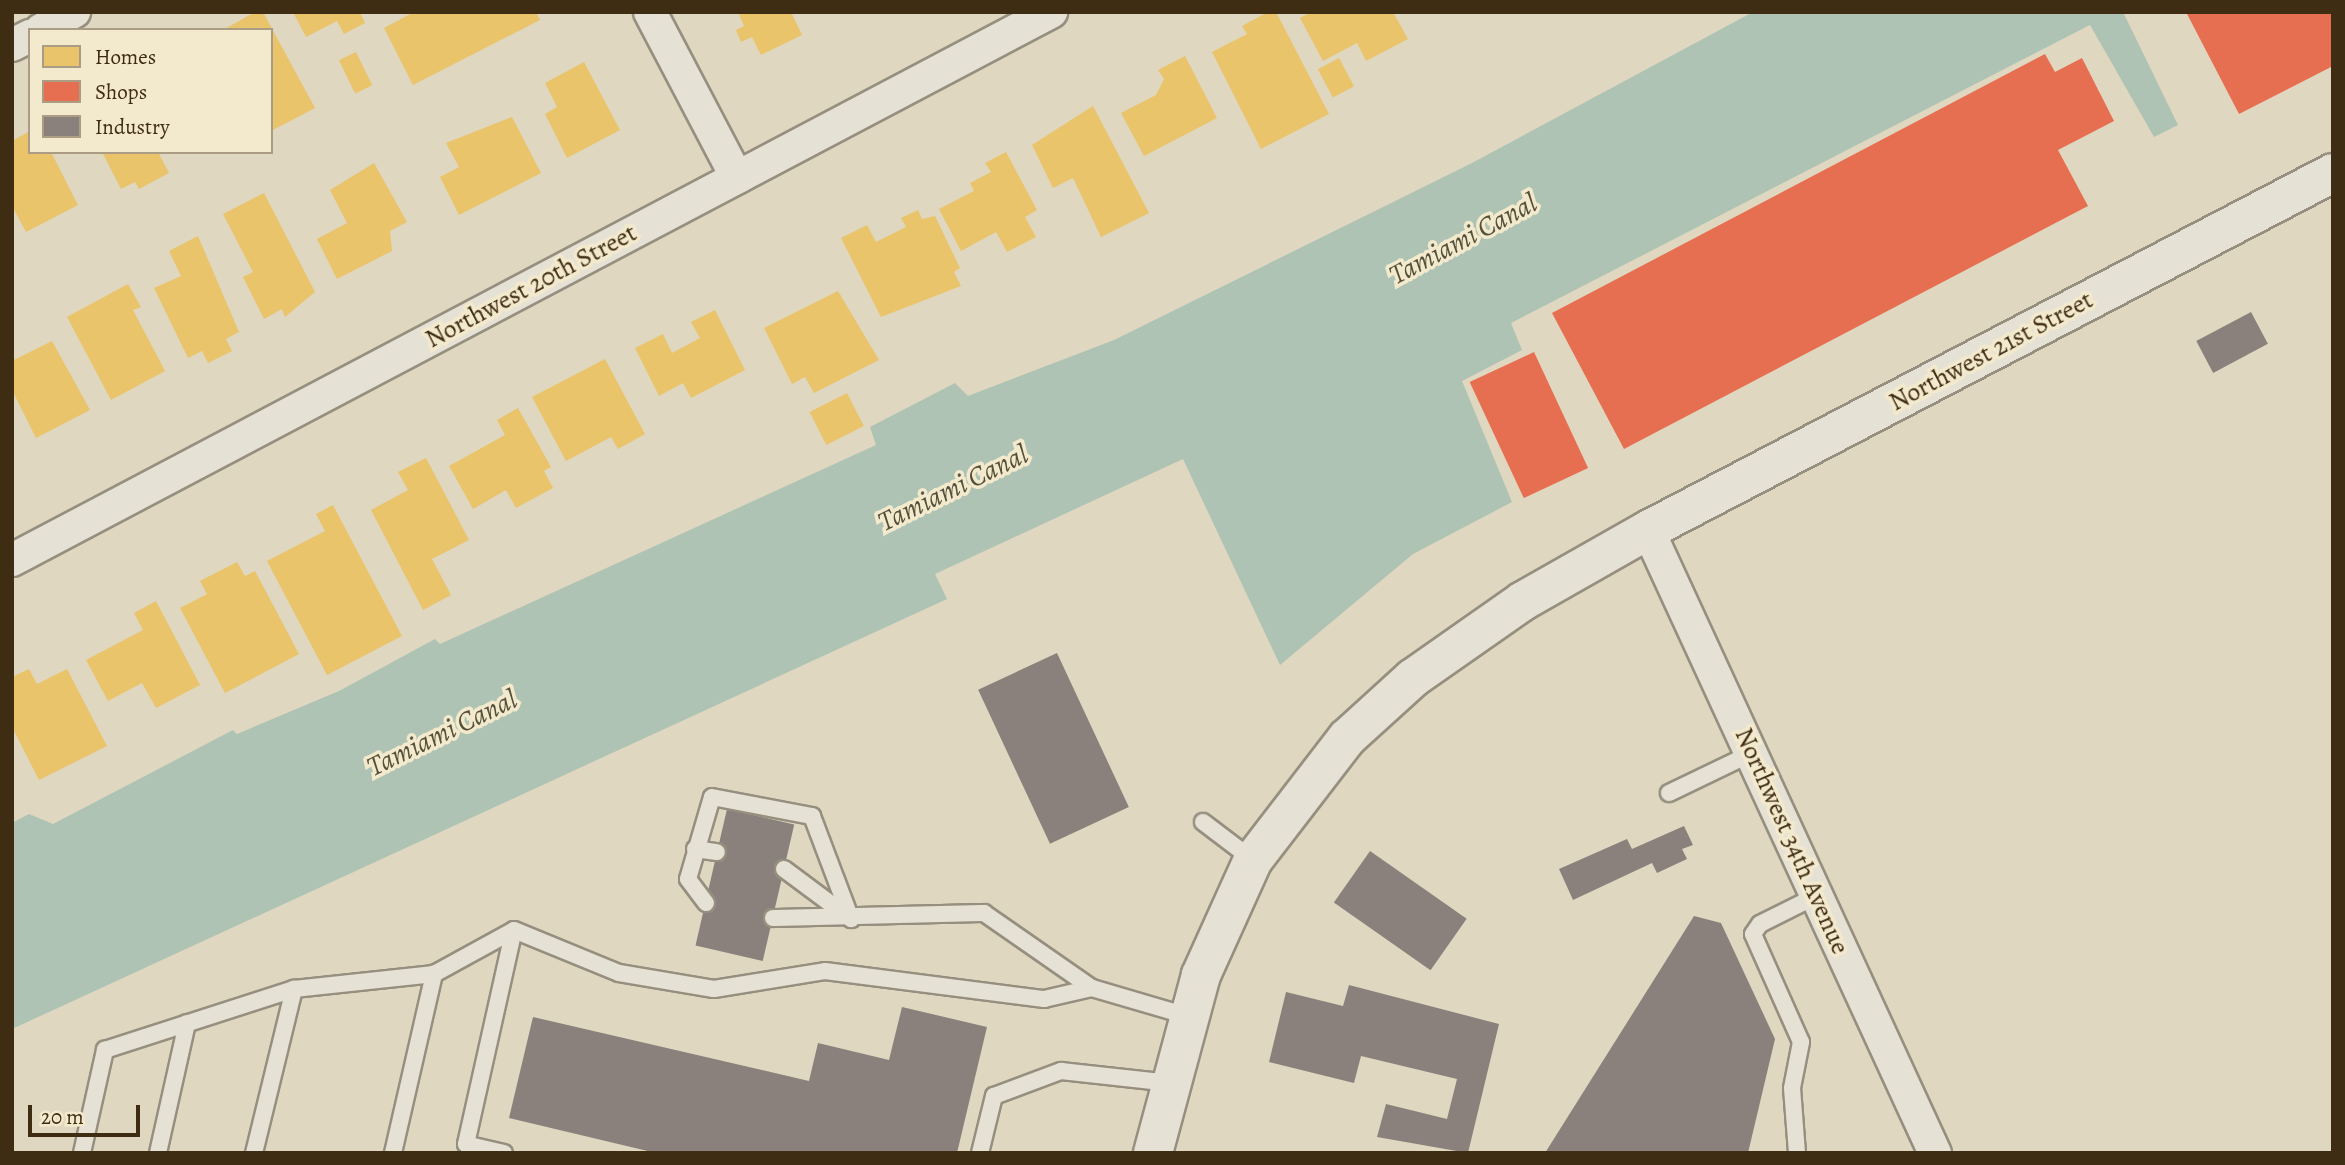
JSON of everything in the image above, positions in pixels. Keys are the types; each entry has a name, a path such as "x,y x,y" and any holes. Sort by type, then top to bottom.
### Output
{"street":[{"path":"45,28 74,12"},
{"path":"650,12 737,178"},
{"name":"Northwest 20th Street","path":"12,560 1051,12"},
{"path":"12,45 28,37"},
{"name":"Northwest 21st Street","path":"1153,1153 1188,1016 1253,860 1347,738 1413,678 1523,601 1648,530 2333,173"},
{"name":"Northwest 34th Avenue","path":"1648,530 1935,1153"}],"lane":[{"path":"1669,793 1752,753"},
{"path":"706,903 688,879 712,797 812,816 851,919"},
{"path":"1203,822 1253,860"},
{"path":"695,849 717,852"},
{"path":"784,869 851,919"},
{"path":"1797,1153 1792,1088 1801,1042 1753,934 1760,924 1816,896"},
{"path":"773,918 851,919 984,914 1092,988 1188,1016"},
{"path":"514,930 619,973 714,989 825,971 1044,999 1092,988"},
{"path":"82,1153 105,1050 294,989 434,974 514,930"},
{"path":"504,1153 466,1144 514,930"},
{"path":"393,1153 434,974"},
{"path":"254,1153 294,989"},
{"path":"158,1153 187,1023"},
{"path":"980,1153 994,1096 1061,1071 1170,1083"}],"water":[{"name":"Tamiami Canal","path":"1753,12 2123,12 2178,125 2154,137 2090,25 1511,323 1522,350 1462,381 1512,502 1413,554 1280,665 1183,459 935,574 947,599 12,1029 12,823 29,814 53,824 233,730 237,734 339,691 435,639 440,644 876,445 870,427 955,383 968,396 1114,340 1472,163"}],"building: Homes":[{"path":"255,12 263,12 272,28 227,28"},
{"path":"293,12 360,12 365,23 344,34 337,21 306,37"},
{"path":"414,12 536,12 540,20 413,85 384,28"},
{"path":"738,12 791,12 802,35 761,55 752,37 741,42 736,30 744,26"},
{"path":"1268,12 1276,12 1329,114 1261,149 1212,52 1247,34 1242,26"},
{"path":"1311,12 1393,12 1408,39 1366,61 1357,43 1323,61 1300,18"},
{"path":"273,30 315,108 273,130"},
{"path":"356,52 372,85 355,94 339,60"},
{"path":"1185,56 1217,118 1144,156 1121,113 1156,95 1164,79 1158,70"},
{"path":"1339,58 1354,86 1333,98 1318,69"},
{"path":"584,62 620,130 567,158 545,114 557,107 545,83"},
{"path":"1093,106 1149,213 1101,237 1073,178 1053,188 1032,145"},
{"path":"512,117 541,173 459,215 440,177 459,167 446,143"},
{"path":"28,132 28,154 52,154 78,205 26,232 12,206 12,141"},
{"path":"1006,152 1037,210 1025,217 1036,237 1007,252 996,232 961,251 939,209 974,191 970,183 991,172 985,163"},
{"path":"103,154 159,154 169,173 139,189 135,182 121,189"},
{"path":"374,163 407,222 390,231 392,251 337,279 317,239 347,223 330,190"},
{"path":"264,193 315,292 285,317 282,309 264,319 243,277 253,272 223,214"},
{"path":"918,210 922,219 935,216 960,268 954,272 961,286 881,317 841,238 867,225 876,242 906,227 901,218"},
{"path":"198,236 239,332 226,339 232,351 208,363 202,351 188,358 154,288 181,276 169,251"},
{"path":"128,284 141,307 133,310 165,371 111,400 67,317"},
{"path":"838,291 879,360 814,393 805,377 792,384 764,328"},
{"path":"715,310 745,370 691,398 683,383 659,396 635,348 663,334 672,353 700,338 691,322"},
{"path":"52,341 90,410 36,438 12,390 12,361"},
{"path":"605,359 645,434 618,449 611,437 566,461 532,397"},
{"path":"847,393 864,426 826,445 810,412"},
{"path":"518,408 551,467 544,471 553,488 516,508 506,490 473,509 449,466 505,435 497,420"},
{"path":"426,458 469,540 432,559 451,595 423,610 371,510 408,490 398,472"},
{"path":"333,505 402,636 327,675 267,561 325,531 316,514"},
{"path":"237,562 245,576 255,571 299,654 225,693 180,608 207,594 200,581"},
{"path":"156,601 200,685 156,708 142,683 108,701 86,660 143,630 134,613"},
{"path":"29,669 37,684 67,669 107,746 39,780 12,727 12,677"}],"building: Shops":[{"path":"2186,12 2333,12 2333,66 2239,114"},
{"path":"2045,54 2055,72 2082,58 2114,121 2058,150 2088,206 1624,449 1552,313"},
{"path":"1534,352 1588,468 1524,498 1470,382"}],"building: Industry":[{"path":"2251,312 2268,344 2213,373 2196,341"},
{"path":"1057,653 1129,807 1050,844 978,690"},
{"path":"727,809 794,825 763,961 696,945"},
{"path":"1684,826 1693,845 1682,849 1687,859 1657,873 1652,863 1573,900 1559,869 1627,839 1632,849"},
{"path":"1370,851 1467,919 1431,970 1334,903"},
{"path":"1694,916 1721,923 1775,1039 1748,1153 1545,1153"},
{"path":"1349,985 1499,1024 1468,1153 1377,1137 1386,1104 1447,1119 1457,1079 1361,1056 1354,1083 1269,1062 1286,992 1343,1006"},
{"path":"902,1007 987,1027 957,1153 656,1153 509,1118 533,1017 809,1081 818,1043 889,1060"}]}
